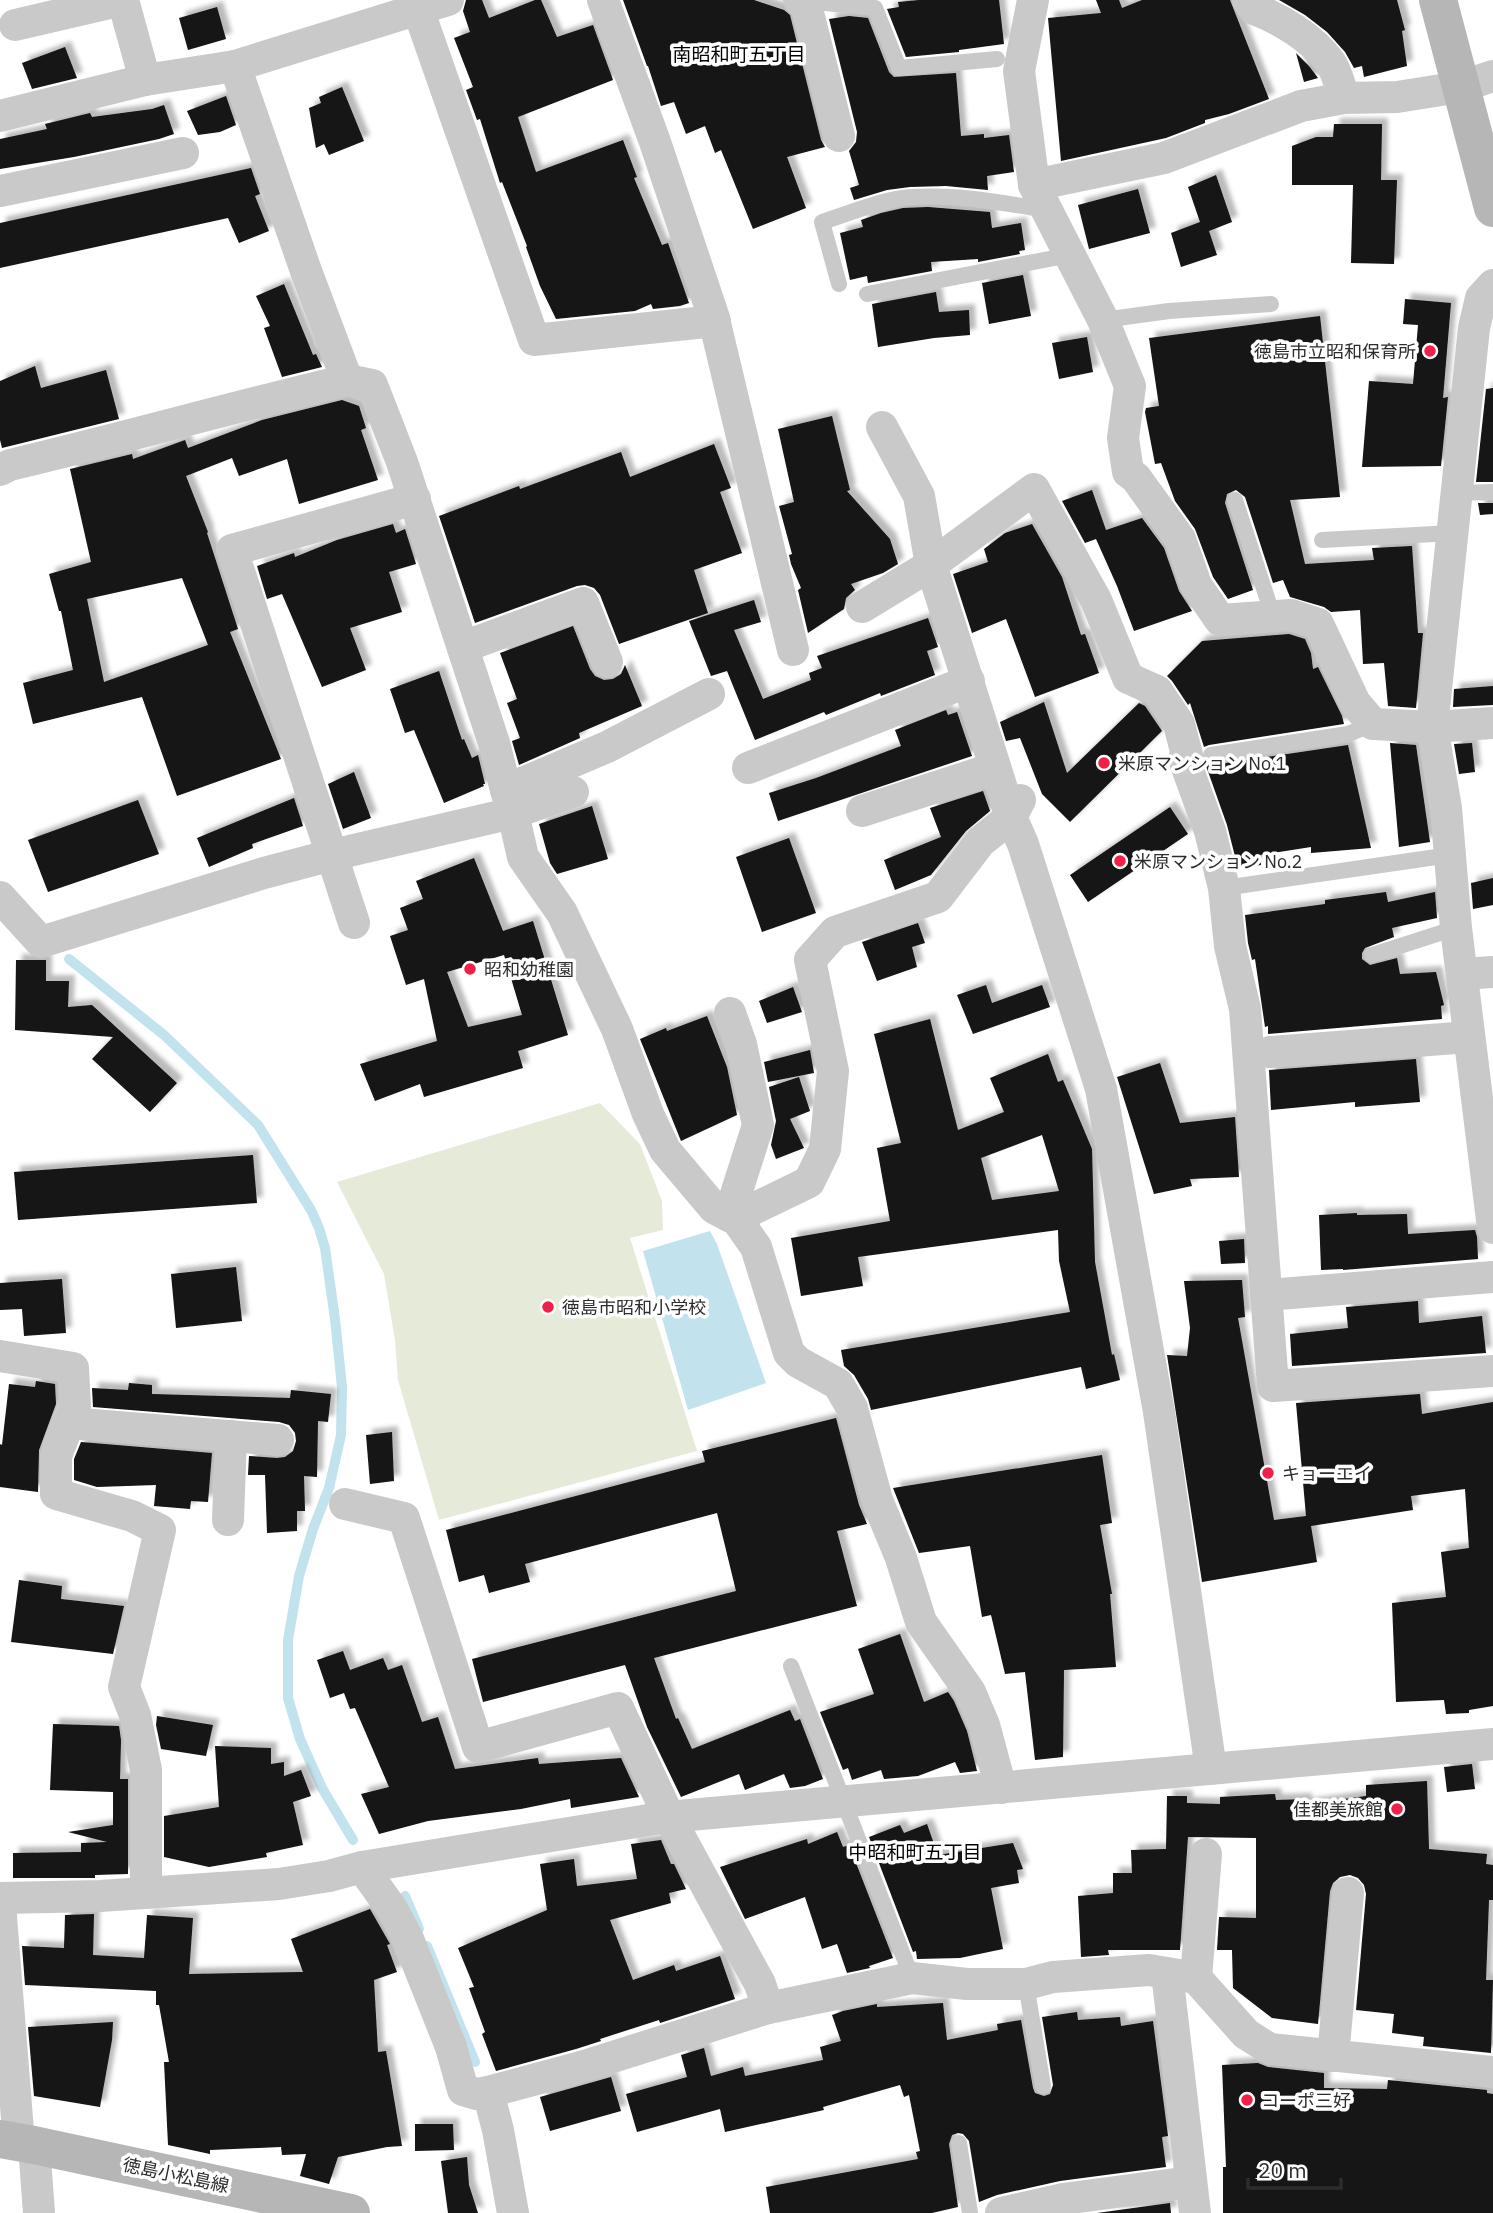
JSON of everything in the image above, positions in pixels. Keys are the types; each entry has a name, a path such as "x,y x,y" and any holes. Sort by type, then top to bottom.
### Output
{"main road":[{"path":"1438,0 1476,81 1493,208"},
{"name":"徳島小松島線","path":"17,2143 350,2213"}],"street":[{"path":"15,25 123,0 145,80"},
{"path":"0,116 145,80 235,66 448,0"},
{"path":"603,0 655,142 715,321 793,650"},
{"path":"799,0 805,1 839,136"},
{"path":"1033,0 1019,71 1040,197 1103,320 1130,386 1124,438 1128,472 1136,478 1180,540 1196,585 1220,620 1291,615 1318,624 1355,704 1373,724 1432,727 1493,723"},
{"path":"1248,0 1254,9 1311,42 1331,64 1344,98"},
{"path":"418,9 534,340 715,321"},
{"path":"235,66 347,380"},
{"path":"1040,197 1164,158 1301,106 1344,98 1397,97 1476,81"},
{"path":"0,191 183,153"},
{"path":"1493,285 1480,298 1474,328 1432,727 1446,808 1469,1037 1493,1228"},
{"path":"0,470 10,465 168,427 231,407 347,380 372,384 415,499 494,743 523,857 562,913 617,1029 648,1114 665,1150 714,1208 733,1218 756,1247 789,1353 798,1362 838,1384 852,1408 877,1500 901,1558 921,1622 970,1692 984,1724 1001,1788"},
{"path":"882,427 919,496 931,565 995,768 1018,805 1023,844 1101,1089 1159,1412 1211,1769"},
{"path":"862,607 931,565 1034,489 1096,600 1128,678 1157,691 1179,724 1187,755 1184,759 1210,831 1224,888 1230,946 1245,1009 1273,1386 1493,1371"},
{"path":"354,923 232,550 415,499"},
{"path":"463,647 583,603 607,663"},
{"path":"748,768 969,681"},
{"path":"510,802 709,694"},
{"path":"862,811 995,768"},
{"path":"0,897 41,942 264,873 510,802 573,792"},
{"path":"733,1218 810,1182 825,1149 833,1071 810,960 835,932 938,897 980,842 1018,805"},
{"path":"1462,974 1493,972"},
{"path":"730,1013 741,1044 758,1125 733,1218"},
{"path":"1270,1052 1469,1037"},
{"path":"1266,1295 1493,1277"},
{"path":"0,1356 74,1368 75,1407 56,1456 56,1494 132,1516 160,1530 124,1687 135,1715 145,1770 146,1893"},
{"path":"69,1423 278,1440"},
{"path":"228,1520 231,1436"},
{"path":"345,1504 404,1518 478,1747 618,1708 669,1817 760,1984 768,2008"},
{"path":"0,1898 146,1893 279,1884 329,1876 362,1867 669,1817 1493,1744"},
{"path":"1195,2213 1190,2182 1182,1975 1206,1854"},
{"path":"362,1867 393,1909 408,1939 451,2047 463,2090 477,2094 581,2067 768,2008 912,1978 967,1984 1026,1984 1053,1977 1149,1970 1182,1975 1246,2034 1270,2049 1493,2072"},
{"path":"1333,2056 1348,1893"},
{"path":"0,1904 17,2143 39,2213"},
{"path":"488,2092 498,2130 513,2213"},
{"path":"1001,2213 1063,2199 1190,2182"}],"lane":[{"path":"805,1 875,8 900,68 997,59"},
{"path":"839,284 822,222 863,208 910,197 980,200 1040,197"},
{"path":"867,294 1070,255"},
{"path":"1103,320 1169,311 1271,304"},
{"path":"1457,493 1493,492"},
{"path":"1235,500 1273,616"},
{"path":"1322,540 1453,533"},
{"path":"1211,755 1348,734 1373,724"},
{"path":"1224,888 1450,855"},
{"path":"1372,955 1457,928"},
{"path":"791,1666 912,1978"},
{"path":"1026,1984 1043,2086"},
{"path":"959,2143 970,2213"}],"green space":[{"path":"600,1103 640,1144 662,1201 663,1230 630,1238 697,1451 439,1520 398,1380 395,1340 384,1274 337,1182"}],"water":[{"path":"710,1231 766,1383 688,1410 643,1251"}],"building":[{"path":"466,0 482,0 489,18 541,0 557,37 593,25 613,80 518,117 536,172 623,140 637,177 634,178 662,245 668,243 689,303 653,309 651,304 635,311 556,319 540,286 527,246 502,182 500,183 480,119 477,120 466,90 473,87 454,38 470,32 463,11"},
{"path":"623,0 754,0 784,10 790,15 825,147 787,157 806,208 753,229 721,150 715,153 705,126 686,134 674,102 661,106"},
{"path":"999,0 1004,44 906,57 887,9 899,7 898,2"},
{"path":"1096,0 1119,0 1122,8 1142,0 1230,0 1269,99 1205,120 1205,123 1166,138 1061,161 1048,18 1101,13"},
{"path":"1279,0 1397,0 1405,30 1402,31 1407,66 1364,77 1362,66 1354,68 1345,52 1327,32"},
{"path":"217,7 226,39 188,50 179,18"},
{"path":"849,16 868,18 889,72 894,77 956,73 961,136 984,134 984,138 1009,135 1014,172 987,176 988,190 946,186 910,187 887,190 854,200 850,188 859,185 849,151 856,142 857,132 829,19"},
{"path":"65,47 77,78 32,89 22,63"},
{"path":"1296,53 1309,66 1318,78 1304,82"},
{"path":"342,87 364,141 329,155 324,144 316,148 309,108 321,103 319,97"},
{"path":"226,96 236,125 220,132 198,135 187,111"},
{"path":"164,105 174,134 74,157 0,169 0,139 47,129 45,124 90,113 92,117"},
{"path":"1334,124 1382,124 1381,180 1397,180 1394,264 1351,263 1353,185 1292,185 1292,146 1316,137 1333,137"},
{"path":"251,168 260,194 255,196 269,231 239,243 228,218 0,268 0,223"},
{"path":"1216,175 1232,222 1209,231 1217,255 1181,267 1171,233 1200,222 1188,187"},
{"path":"1138,189 1150,233 1089,249 1078,205"},
{"path":"928,207 990,212 992,228 1021,223 1025,250 1019,251 1020,254 978,262 978,259 931,262 932,271 868,283 867,276 850,280 840,233 863,227 861,220 881,213 903,208"},
{"path":"1023,275 1031,316 989,324 982,283"},
{"path":"284,284 313,355 316,354 322,367 282,377 264,328 270,326 256,296"},
{"path":"936,292 939,312 969,310 970,335 878,347 872,304"},
{"path":"1405,299 1451,303 1443,398 1448,397 1441,466 1362,467 1369,381 1413,384 1418,325 1403,324"},
{"path":"1320,316 1340,497 1290,500 1305,564 1374,560 1372,548 1412,546 1418,633 1423,633 1416,708 1388,706 1384,663 1363,664 1360,610 1331,612 1324,607 1290,597 1283,580 1273,583 1245,497 1236,490 1227,494 1225,503 1253,590 1228,599 1213,577 1195,529 1175,501 1161,463 1155,464 1145,412 1146,408 1159,406 1149,338"},
{"path":"1087,337 1093,372 1059,379 1052,343"},
{"path":"35,366 41,388 106,370 119,419 2,448 0,381"},
{"path":"1493,388 1493,482 1476,482 1486,389"},
{"path":"342,400 359,406 366,428 361,430 378,480 299,504 287,459 239,476 232,458 186,476 208,532 238,629 230,632 281,759 177,796 142,697 33,724 23,683 73,670 61,611 49,574 91,562 70,469 132,454 133,459 185,440 188,448 262,420","holes":["182,578 208,645 104,682 87,599"]},
{"path":"832,416 850,490 847,491 890,539 898,564 883,573 851,584 855,590 846,598 844,609 808,633 798,590 801,588 791,564 789,555 792,554 779,506 794,502 778,429"},
{"path":"714,444 731,488 720,492 742,553 694,570 708,613 619,644 600,595 594,588 585,585 475,623 439,516 621,452 630,477"},
{"path":"1092,490 1106,530 1142,518 1164,548 1179,591 1192,611 1134,631 1096,539 1085,543 1062,501"},
{"path":"1478,503 1493,503 1493,514 1480,515"},
{"path":"393,524 396,533 405,529 416,564 389,572 402,612 350,628 366,670 322,687 282,594 267,599 257,566 294,553 295,557 337,540"},
{"path":"1032,524 1062,577 1081,635 1085,634 1099,673 1035,697 1006,619 972,633 953,574 988,562 984,549 1005,533"},
{"path":"754,600 761,622 734,630 763,699 811,680 809,673 822,668 817,656 928,618 938,647 927,651 935,675 826,715 824,712 755,740 727,671 711,676 689,621"},
{"path":"573,626 595,676 604,680 613,679 621,674 625,665 642,706 579,733 580,738 519,765 512,741 520,738 507,703 517,699 500,653"},
{"path":"1289,634 1305,639 1311,653 1313,669 1318,667 1344,724 1204,747 1190,703 1188,705 1167,676 1202,641"},
{"path":"439,671 462,740 464,739 472,758 478,755 485,784 444,803 414,730 405,733 390,689"},
{"path":"1493,686 1493,705 1453,707 1454,689"},
{"name":"米原マンション No.1","path":"1044,702 1067,773 1139,703 1145,706 1162,731 1070,822 1042,794 1020,738 1006,741 1000,722"},
{"path":"946,710 948,715 957,712 972,756 778,821 769,793 901,746 895,730"},
{"path":"1390,743 1416,745 1430,842 1399,847"},
{"path":"1472,743 1475,772 1459,774 1454,744"},
{"path":"1348,745 1371,848 1311,853 1311,847 1260,855 1261,865 1238,868 1227,825 1205,763 1213,765"},
{"path":"354,772 371,818 343,829 328,784"},
{"path":"983,791 990,811 966,831 931,875 895,890 884,860 941,837 930,808"},
{"path":"294,798 303,826 252,844 253,848 209,867 197,838"},
{"path":"138,800 159,854 48,892 28,840"},
{"path":"592,806 608,859 557,874 550,863 539,824"},
{"name":"米原マンション No.2","path":"1170,807 1188,834 1088,902 1070,875"},
{"path":"789,838 816,913 762,932 736,857"},
{"path":"474,858 503,931 533,921 568,1035 518,1051 523,1068 424,1097 420,1084 375,1101 360,1064 437,1041 424,979 406,985 390,936 408,930 400,908 423,899 416,881","holes":["504,955 522,1015 468,1027 447,972"]},
{"path":"1493,878 1493,905 1473,909 1471,883"},
{"path":"1386,892 1388,902 1435,892 1437,918 1392,928 1394,937 1365,948 1362,959 1370,965 1397,958 1400,974 1436,972 1444,1005 1441,1006 1442,1019 1268,1034 1255,959 1252,960 1248,943 1245,915"},
{"path":"918,923 925,943 912,947 917,967 877,981 862,942"},
{"path":"16,960 46,960 46,981 69,981 68,1007 92,1005 177,1083 150,1112 92,1059 113,1037 15,1030"},
{"path":"986,985 992,1003 1042,985 1050,1007 973,1034 957,995"},
{"path":"793,987 802,1012 767,1023 759,1001"},
{"path":"707,1016 727,1067 737,1115 681,1141 640,1039"},
{"path":"930,1019 958,1130 1004,1112 990,1078 1048,1054 1058,1082 1063,1080 1092,1149 1095,1262 1112,1355 1114,1354 1120,1380 1086,1389 1081,1367 871,1410 868,1399 854,1375 844,1366 841,1350 1070,1312 1059,1261 1058,1230 858,1257 863,1286 801,1296 791,1238 890,1221 877,1148 901,1143 874,1034","holes":["1042,1135 1059,1191 992,1200 981,1158"]},
{"path":"810,1050 814,1073 768,1082 764,1062"},
{"path":"1416,1059 1420,1102 1355,1107 1355,1102 1271,1110 1269,1070"},
{"path":"1160,1063 1180,1123 1235,1117 1239,1177 1190,1179 1192,1186 1154,1194 1117,1077"},
{"path":"799,1077 810,1111 790,1119 804,1148 776,1159 771,1145 776,1121 769,1087"},
{"path":"253,1155 257,1203 18,1220 14,1172"},
{"path":"1407,1214 1408,1234 1475,1230 1478,1259 1321,1270 1319,1215"},
{"path":"1244,1239 1245,1263 1221,1264 1219,1241"},
{"path":"236,1267 242,1321 176,1328 171,1274"},
{"path":"62,1279 66,1333 24,1336 22,1309 0,1310 0,1283"},
{"path":"1242,1280 1245,1317 1238,1318 1274,1520 1306,1516 1296,1403 1420,1394 1422,1414 1493,1402 1493,1706 1469,1710 1469,1713 1446,1714 1444,1700 1396,1702 1392,1603 1446,1597 1441,1552 1469,1548 1465,1489 1411,1496 1413,1510 1311,1526 1317,1562 1202,1582 1167,1355 1187,1356 1190,1328 1184,1281"},
{"path":"1418,1301 1419,1323 1482,1316 1486,1353 1292,1366 1290,1334 1348,1328 1346,1307"},
{"path":"36,1381 55,1384 56,1404 39,1450 38,1492 0,1487 0,1444 2,1445 9,1384 35,1387"},
{"path":"129,1383 152,1385 152,1394 290,1398 291,1390 331,1394 328,1422 318,1421 317,1477 304,1476 305,1511 297,1511 297,1531 267,1533 265,1475 248,1475 249,1456 277,1458 285,1457 293,1451 295,1433 289,1425 93,1407 92,1388 128,1390"},
{"path":"836,1418 859,1505 867,1524 837,1531 857,1606 654,1658 676,1719 678,1718 692,1749 790,1710 795,1721 800,1719 823,1779 790,1788 784,1774 745,1790 739,1774 681,1797 647,1727 625,1665 483,1702 472,1659 736,1591 717,1513 525,1564 530,1582 489,1593 484,1575 459,1582 446,1530 705,1462 702,1451"},
{"path":"392,1432 394,1481 370,1484 366,1435"},
{"path":"81,1442 212,1453 208,1502 191,1501 190,1509 154,1506 156,1485 97,1487 74,1480 74,1459"},
{"path":"1102,1455 1112,1523 1100,1525 1112,1594 1116,1667 1064,1670 1063,1757 1035,1760 1025,1672 1005,1674 991,1615 982,1617 970,1546 919,1553 893,1488"},
{"path":"19,1580 62,1586 61,1599 124,1606 113,1654 11,1642"},
{"path":"900,1634 924,1702 948,1692 954,1701 967,1731 977,1771 960,1773 955,1762 918,1776 884,1779 881,1770 852,1780 848,1768 843,1770 820,1712 874,1694 858,1649"},
{"path":"343,1651 350,1670 383,1658 388,1670 402,1665 422,1722 438,1717 455,1769 538,1758 539,1764 621,1758 639,1797 571,1808 570,1799 521,1809 428,1821 379,1834 361,1794 389,1787 355,1708 350,1709 344,1693 330,1698 317,1660"},
{"path":"157,1716 213,1725 206,1756 161,1749"},
{"path":"53,1724 119,1726 120,1779 128,1779 128,1874 95,1875 95,1878 13,1878 13,1853 81,1852 81,1843 107,1842 68,1832 113,1825 113,1792 50,1790"},
{"path":"215,1746 271,1748 271,1764 284,1762 284,1776 301,1770 311,1796 293,1802 303,1845 266,1853 267,1857 209,1867 164,1857 164,1816 219,1807"},
{"path":"1472,1764 1475,1789 1447,1792 1444,1767"},
{"path":"1427,1781 1429,1849 1487,1854 1486,1864 1493,1865 1493,1900 1489,1900 1486,1980 1493,1980 1491,2053 1423,2046 1424,2037 1392,2033 1394,2014 1356,2010 1366,1894 1364,1885 1358,1878 1350,1875 1340,1877 1333,1883 1330,1891 1318,2024 1272,2018 1233,1988 1232,1950 1217,1950 1219,1917 1256,1918 1256,1838 1188,1837 1180,1950 1108,1950 1109,1955 1081,1957 1078,1896 1113,1893 1113,1873 1132,1873 1131,1850 1166,1849 1167,1796 1187,1796 1187,1803 1220,1804 1220,1797 1275,1794 1276,1800 1306,1799 1306,1804 1366,1796 1366,1785"},
{"path":"927,1824 938,1855 1013,1843 1023,1869 1017,1870 1019,1883 991,1888 1003,1949 960,1958 917,1959 869,1837 900,1825 904,1833"},
{"path":"837,1832 843,1847 849,1845 893,1958 869,1966 870,1968 847,1973 837,1944 822,1949 805,1897 745,1919 720,1867 807,1839 808,1844"},
{"path":"661,1840 686,1889 669,1893 671,1903 610,1920 633,1980 674,1965 676,1971 720,1956 735,1999 496,2071 469,1988 474,1987 458,1948 547,1910 540,1864 574,1859 577,1886 637,1879 631,1844"},
{"path":"370,1909 390,1944 387,1945 397,1972 374,1980 378,2052 386,2051 402,2146 338,2157 329,2184 300,2176 306,2154 282,2155 281,2147 210,2150 210,2154 168,2145 164,2062 169,2062 159,2005 156,2005 156,1991 25,1985 22,1946 64,1948 65,1915 94,1914 93,1955 144,1958 147,1915 193,1918 189,1974 303,1972 291,1939"},
{"path":"943,2003 947,2040 998,2030 997,2024 1021,2020 1033,2088 1035,2093 1044,2096 1050,2094 1053,2085 1042,2017 1077,2012 1078,2020 1120,2017 1121,2026 1153,2021 1168,2136 1162,2137 1166,2167 1060,2181 997,2195 979,2202 969,2141 963,2134 958,2133 952,2135 949,2144 958,2207 932,2213 770,2213 766,2187 918,2159 916,2152 920,2151 909,2095 904,2097 900,2085 823,2107 824,2110 725,2132 720,2109 637,2132 626,2094 687,2077 681,2055 704,2048 711,2076 743,2067 745,2076 823,2060 820,2047 841,2041 832,2015 877,2004 877,2007"},
{"path":"113,2022 100,2107 34,2096 28,2027"},
{"path":"1258,2063 1268,2067 1324,2073 1324,2088 1387,2089 1388,2080 1487,2090 1487,2093 1493,2094 1493,2213 1223,2213 1223,2167 1226,2167 1222,2065"},
{"path":"611,2077 621,2111 550,2131 540,2097"},
{"path":"415,2124 453,2124 454,2150 415,2151"},
{"path":"467,2157 469,2185 478,2213 448,2213 441,2161"},
{"path":"1170,2203 1171,2213 1097,2213"}],"waterway":[{"path":"69,959 164,1035 258,1125 311,1210 319,1228 325,1248 335,1319 342,1387 341,1435 329,1488 299,1576 288,1640 288,1698 300,1739 322,1788 353,1840"},
{"path":"405,1896 419,1929"},
{"path":"427,1946 475,2062"}],"place":[{"name":"徳島市立昭和保育所","path":"1430,351"},
{"name":"米原マンション No.1","path":"1104,763"},
{"name":"米原マンション No.2","path":"1120,861"},
{"name":"昭和幼稚園","path":"470,969"},
{"name":"徳島市昭和小学校","path":"548,1307"},
{"name":"キョーエイ","path":"1268,1473"},
{"name":"佳都美旅館","path":"1397,1809"},
{"name":"コーポ三好","path":"1247,2100"}],"district":[{"name":"南昭和町五丁目","path":"739,54"},
{"name":"中昭和町五丁目","path":"915,1852"}]}
